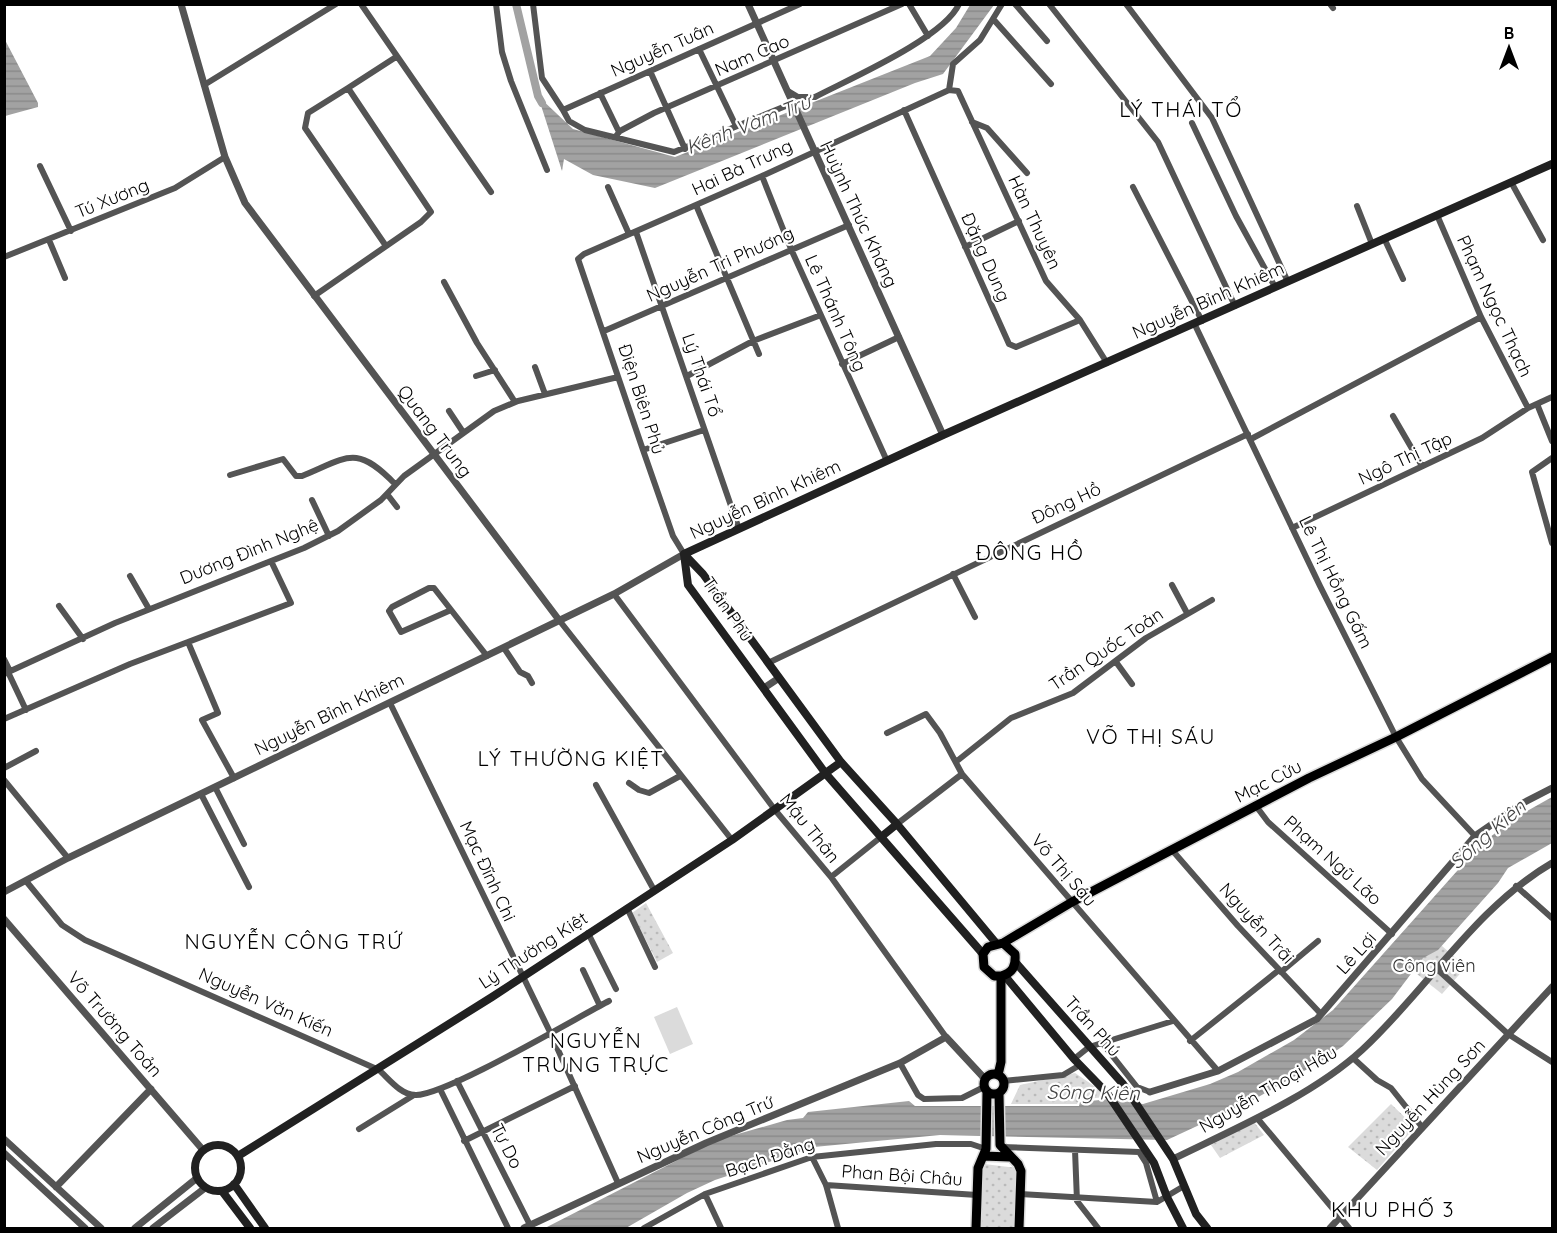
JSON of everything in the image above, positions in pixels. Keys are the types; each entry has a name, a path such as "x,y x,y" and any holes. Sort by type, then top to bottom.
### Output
{"main road":[{"name":"Nguyễn Bỉnh Khiêm","path":"684,554 943,435 1552,164"},
{"name":"Trần Phú","path":"684,554 703,574 841,762 1000,943 1011,947 1016,963 1123,1084 1171,1155 1196,1214 1207,1228"},
{"name":"Trần Phú","path":"684,554 688,585 825,774 983,954 982,961 988,973 1003,976 1077,1062 1107,1093 1154,1163 1167,1197 1183,1228"},
{"name":"Mạc Cửu","path":"1000,943 1072,902 1256,806 1552,657"},
{"name":"Lý Thường Kiệt","path":"238,1156 379,1070 732,840 841,762"},
{"path":"881,837 897,824"},
{"path":"983,954 988,947 1000,943"},
{"path":"1016,963 1003,976 1000,1078 1004,1086 999,1097 1000,1146 1020,1167 1019,1228"},
{"path":"976,1228 978,1168 984,1153 986,1089 992,1074 1000,1078"},
{"path":"986,1089 999,1097"},
{"path":"210,1146 226,1146 238,1156 241,1171 234,1184 222,1191 205,1188 197,1178 195,1163 203,1150 210,1146"},
{"path":"984,1153 1011,1157"},
{"path":"234,1184 265,1228"},
{"path":"222,1191 247,1227"}],"street":[{"name":"Quang Trung","path":"181,4 225,157 245,203 559,620 732,840"},
{"path":"204,85 336,4"},
{"path":"361,4 491,192"},
{"path":"496,4 502,52 511,81 547,170"},
{"path":"533,4 543,78 566,108 574,125 585,130 618,134 670,152 685,149 736,126 794,106"},
{"name":"Huỳnh Thúc Kháng","path":"748,4 943,435"},
{"name":"Nguyễn Tuân","path":"566,108 800,4"},
{"name":"Nam Cao","path":"618,134 666,108 776,62 902,4"},
{"path":"909,4 928,36"},
{"path":"788,91 798,97 815,97 928,36 954,14 959,4"},
{"path":"948,90 953,64 980,40 1002,4"},
{"path":"1014,4 1047,41"},
{"path":"1050,4 1158,142 1235,306"},
{"path":"1126,4 1212,118 1288,282"},
{"path":"994,20 1051,84"},
{"path":"699,49 736,126"},
{"path":"386,246 305,128 308,113 396,57"},
{"path":"650,70 685,149"},
{"path":"314,296 429,216 430,209 348,88"},
{"name":"Hai Bà Trưng","path":"584,254 762,176 811,147 948,90"},
{"name":"Hàn Thuyên","path":"948,90 958,92 1046,281 1080,320 1107,363"},
{"path":"600,93 618,134"},
{"name":"Đặng Dung","path":"904,110 1012,348 1080,320"},
{"path":"971,122 987,128 1027,173"},
{"path":"1192,123 1236,216 1275,287"},
{"name":"Tú Xương","path":"4,256 175,188 225,157"},
{"path":"40,166 71,231"},
{"name":"Lê Thánh Tông","path":"762,176 791,249 886,461"},
{"path":"1511,182 1543,240"},
{"name":"Lý Thái Tổ","path":"608,187 633,233 662,306 739,529"},
{"name":"Lê Thị Hồng Gấm","path":"1132,187 1198,323 1292,528 1396,737 1422,779 1475,836"},
{"path":"696,205 725,279 759,354"},
{"path":"1357,206 1372,244"},
{"name":"Phạm Ngọc Thạch","path":"1437,215 1481,317 1528,408"},
{"path":"965,247 1019,221"},
{"name":"Nguyễn Tri Phương","path":"604,331 849,225"},
{"path":"1384,238 1403,279"},
{"path":"49,240 65,278"},
{"name":"Điện Biên Phủ","path":"584,254 578,259 579,263 673,536 684,554"},
{"path":"444,282 515,402"},
{"path":"687,376 753,341 821,315"},
{"name":"Đông Hồ","path":"768,663 952,574 1249,437 1481,317"},
{"path":"842,364 899,337"},
{"path":"535,367 545,394"},
{"path":"476,376 495,370"},
{"name":"Dương Đình Nghệ","path":"8,672 149,609 329,536 357,519 387,494 395,484 434,453 494,411 515,402 618,377"},
{"name":"Ngô Thị Tập","path":"1292,528 1502,428 1528,408 1552,397"},
{"path":"1537,404 1552,441"},
{"path":"449,411 463,432"},
{"path":"1393,416 1422,466"},
{"path":"643,450 704,430"},
{"path":"230,475 283,459 296,476 302,476 352,457 370,461 395,484"},
{"path":"1552,458 1532,472 1552,543"},
{"path":"387,494 397,507"},
{"path":"312,500 329,536"},
{"name":"Nguyễn Bỉnh Khiêm","path":"4,892 68,858 614,594 684,554"},
{"path":"4,719 130,664 291,603 272,561"},
{"path":"952,574 975,617"},
{"path":"130,576 149,609"},
{"path":"1172,585 1187,613"},
{"path":"451,610 401,633 389,611 392,607 432,588 451,610 487,656"},
{"name":"Mậu Thân","path":"614,594 775,810 831,876 986,1089"},
{"name":"Trần Quốc Toản","path":"957,761 1011,718 1073,693 1146,638 1212,600"},
{"path":"59,606 83,639"},
{"path":"188,642 218,713 202,720 234,778"},
{"path":"504,648 520,672 528,676 532,683"},
{"path":"4,659 26,710"},
{"path":"1116,662 1132,684"},
{"path":"764,688 779,678"},
{"name":"Mạc Đĩnh Chi","path":"390,703 550,1032 618,1183"},
{"name":"Võ Thị Sáu","path":"887,733 926,714 957,761 962,774 1218,1071"},
{"path":"4,768 36,751"},
{"path":"897,824 962,774"},
{"path":"629,783 649,793 680,776"},
{"path":"4,780 68,858"},
{"path":"596,785 654,890"},
{"path":"215,787 244,844"},
{"name":"Lê Lợi","path":"1150,1092 1218,1071 1295,1032 1321,1014 1475,836 1523,803 1552,788"},
{"path":"201,794 249,887"},
{"name":"Phạm Ngũ Lão","path":"1256,806 1268,822 1392,934"},
{"path":"831,876 881,837"},
{"name":"Nguyễn Trãi","path":"1172,850 1321,1014"},
{"name":"Nguyễn Thoại Hầu","path":"1171,1155 1257,1118 1353,1058 1516,885 1552,863"},
{"name":"Nguyễn Văn Kiến","path":"26,881 62,925 85,940 379,1070 405,1092 414,1095"},
{"path":"1516,885 1552,918"},
{"path":"627,908 656,967"},
{"name":"Võ Trường Toản","path":"4,919 203,1150"},
{"path":"588,933 616,989"},
{"path":"1190,1041 1318,941"},
{"path":"583,969 600,1006"},
{"path":"1437,969 1509,1034 1552,1062"},
{"name":"Nguyễn Hùng Sơn","path":"1330,1228 1552,987"},
{"path":"358,1129 414,1095 440,1089 457,1081 609,1001"},
{"path":"1000,1078 1063,1075 1089,1047 1173,1021"},
{"name":"Nguyễn Công Trứ","path":"527,1227 716,1139 900,1063 946,1037"},
{"path":"1103,1044 1137,1087 1150,1092"},
{"path":"1353,1058 1377,1080 1391,1088 1422,1127"},
{"path":"900,1063 918,1095 924,1099 962,1098 986,1089"},
{"name":"Tự Do","path":"457,1081 483,1131 527,1227"},
{"path":"464,1141 575,1086"},
{"path":"57,1187 151,1089"},
{"name":"Tự Do","path":"440,1089 508,1228"},
{"path":"1257,1118 1349,1228"},
{"path":"4,1139 101,1228"},
{"name":"Bạch Đằng","path":"644,1228 705,1194 812,1156 936,1144 971,1144 984,1153"},
{"path":"1000,1146 1139,1152 1146,1163 1157,1202"},
{"path":"1075,1150 1078,1204 1098,1228"},
{"path":"4,1153 85,1228"},
{"path":"812,1156 825,1185 838,1228"},
{"path":"135,1228 197,1178"},
{"name":"Phan Bội Châu","path":"825,1185 977,1195"},
{"path":"1020,1194 1157,1202 1184,1186"},
{"path":"153,1228 205,1188"},
{"path":"705,1194 721,1228"},
{"path":"247,1227 260,1220"}],"green space":[{"path":"646,903 673,953 657,962 632,913"},
{"name":"Công viên","path":"1434,939 1466,967 1442,994 1407,966"},
{"path":"677,1007 693,1044 670,1054 654,1017"},
{"path":"1075,1073 1100,1090 1104,1097 1079,1100 1077,1104 1011,1104 1020,1085"},
{"path":"1391,1104 1415,1127 1377,1170 1348,1147"},
{"path":"1254,1122 1264,1135 1220,1158 1211,1145"},
{"path":"984,1164 1017,1168 1016,1228 979,1228 981,1169"}],"shaded area":[{"path":"970,5 994,5 943,74 915,83 655,188 593,175 564,159 562,171 538,96 573,129 675,157 930,56 956,28"},
{"path":"4,38 38,103 38,107 5,116"},
{"path":"1552,797 1552,843 1508,868 1498,883 1438,950 1423,958 1392,999 1343,1046 1320,1062 1253,1100 1167,1140 940,1135 814,1147 715,1180 687,1193 626,1228 545,1228 717,1140 787,1120 803,1118 808,1112 909,1101 915,1106 1079,1106 1080,1102 1110,1099 1143,1104 1210,1084 1238,1072 1294,1040 1333,1010 1482,843 1518,816"}],"waterway":[{"name":"Kênh Vàm Trư","path":"516,4 538,96 542,103"}],"district":[{"name":"LÝ THÁI TỔ","path":"1181,109"},
{"name":"ĐÔNG HỒ","path":"1030,552"},
{"name":"VÕ THỊ SÁU","path":"1151,736"},
{"name":"LÝ THƯỜNG KIỆT","path":"571,758"},
{"name":"NGUYỄN CÔNG TRỨ","path":"294,941"},
{"name":"NGUYỄN TRUNG TRỰC","path":"596,1052"},
{"name":"KHU PHỐ 3","path":"1393,1209"}],"water label":[{"name":"Sông Kiên","path":"1487,834"},
{"name":"Sông Kiên","path":"1093,1092"}]}
